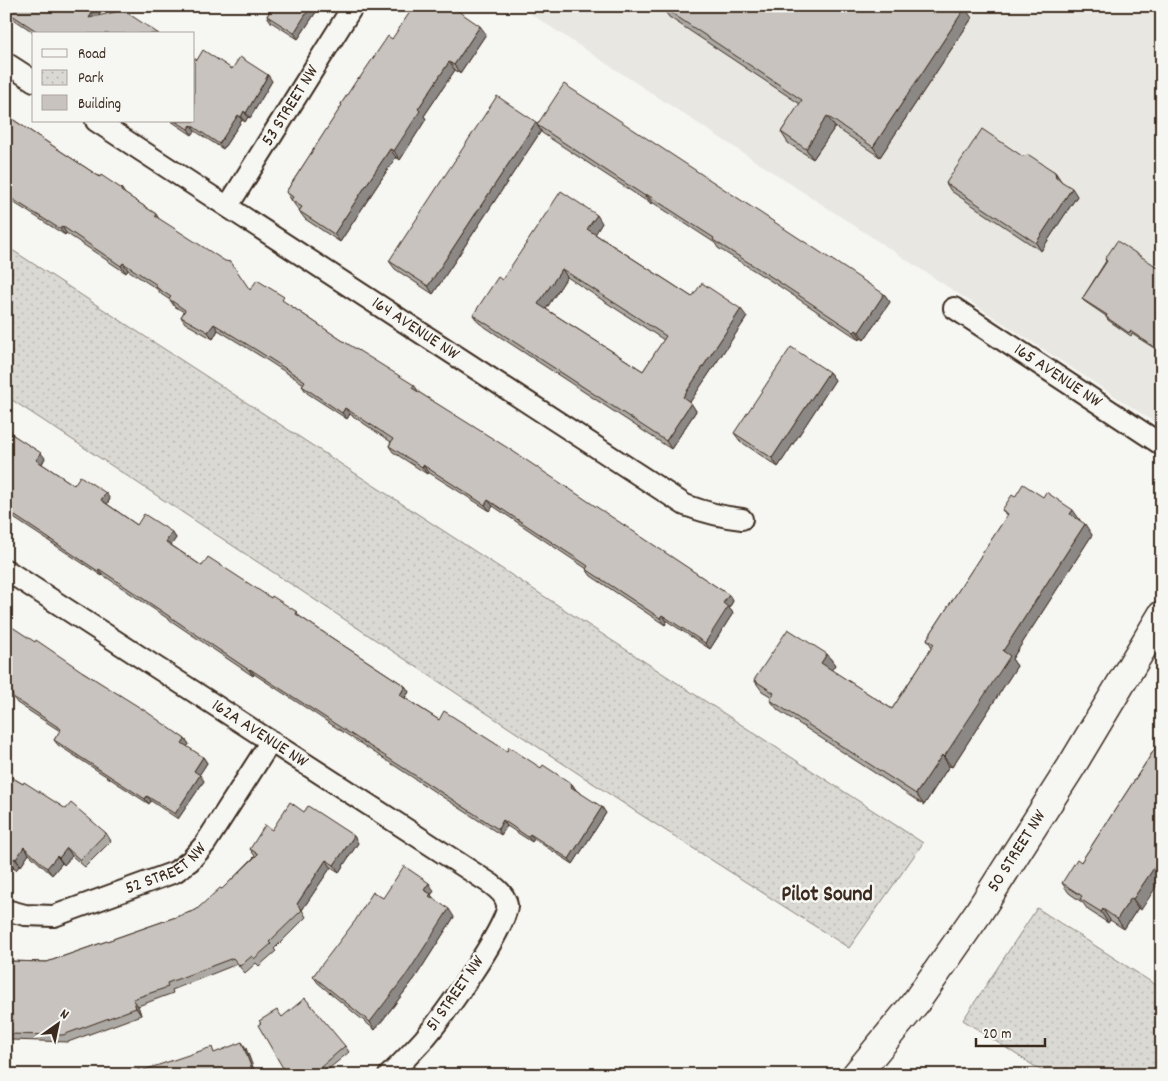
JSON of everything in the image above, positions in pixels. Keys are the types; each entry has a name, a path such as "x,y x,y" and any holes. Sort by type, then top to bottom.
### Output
{"main road":[{"name":"50 STREET NW","path":"856,1075 916,1002 978,913 1071,767 1162,615"}],"street":[{"name":"53 STREET NW","path":"228,206 353,6"},
{"path":"6,63 32,80"},
{"name":"164 AVENUE NW","path":"98,122 685,505 706,513 742,518"},
{"name":"165 AVENUE NW","path":"954,308 1162,445"},
{"name":"162A AVENUE NW","path":"6,570 492,884 502,893 507,904"},
{"name":"52 STREET NW","path":"6,910 24,915 54,916 175,872 194,858 205,844 271,741"},
{"name":"51 STREET NW","path":"390,1075 425,1037 456,996 494,938 506,916 507,904"}],"shaded area":[{"path":"531,6 1162,6 1162,427 531,14"}],"green space":[{"path":"6,246 923,843 849,948 635,811 6,396"},
{"path":"1037,908 1162,989 1162,1075 1048,1075 963,1020"}],"building":[{"path":"6,6 96,6 89,18 123,10 156,32 38,32 6,11"},
{"path":"273,6 311,6 294,33 267,16"},
{"path":"414,6 451,6 480,26 454,65 449,62 418,109 420,111 394,151 390,149 334,234 299,211 302,207 291,200 293,197 286,192 358,78 388,36 392,39"},
{"path":"661,6 962,6 965,8 873,147 827,116 806,149 781,132 802,100"},
{"path":"203,50 232,69 240,57 268,75 246,113 244,111 241,117 238,115 219,144 191,125 188,129 177,122 195,122 195,59 197,60"},
{"path":"564,84 884,294 859,332 856,330 854,332 713,240 714,238 646,194 645,196 537,125"},
{"path":"497,96 536,122 428,286 389,261"},
{"path":"6,115 100,177 101,175 122,189 121,191 156,214 155,216 225,261 231,262 250,290 257,280 284,297 282,300 414,385 412,388 511,450 729,595 723,603 728,607 705,643 662,615 660,618 586,569 588,566 488,500 485,505 423,465 422,467 389,446 393,439 345,408 342,413 302,386 305,381 258,351 214,324 208,332 181,317 185,310 169,299 171,297 156,287 157,285 123,263 121,266 62,226 60,229 6,195"},
{"path":"982,129 1022,156 1029,155 1055,172 1056,178 1072,188 1036,243 946,183"},
{"path":"561,191 597,215 587,229 692,297 702,283 741,309 683,397 691,403 666,441 473,315 498,277 502,280","holes":["562,269 666,336 643,371 538,304"]},
{"path":"1117,241 1162,270 1162,352 1130,331 1129,333 1106,317 1107,315 1082,299 1107,261 1105,259"},
{"path":"791,347 829,372 772,458 734,433"},
{"path":"6,427 9,429 7,431 41,453 36,460 74,485 80,476 106,493 101,500 137,525 144,514 172,532 166,542 202,566 208,557 271,598 272,596 297,612 296,614 405,686 400,695 439,720 444,711 507,751 509,747 541,768 543,765 572,784 571,787 602,807 569,859 530,834 528,837 503,820 498,829 249,670 99,569 98,571 6,510"},
{"path":"1023,484 1043,497 1046,492 1073,510 1070,514 1085,524 1003,651 1010,656 944,757 942,755 916,794 770,700 774,693 754,680 788,629 827,654 821,663 892,709 934,644 927,639 1008,514 1002,510 1012,495 1015,497"},
{"path":"6,623 35,642 36,640 147,712 185,739 182,743 203,757 194,771 200,775 175,814 147,796 145,799 54,740 61,729 13,697 6,669"},
{"path":"1162,738 1162,856 1117,919 1103,909 1101,912 1080,899 1082,896 1062,883 1077,859 1081,862"},
{"path":"6,774 23,784 24,782 66,809 71,803 106,833 80,860 67,848 47,868 24,847 11,863 6,860"},
{"path":"290,802 304,812 308,806 354,836 334,865 326,860 297,904 302,910 269,942 271,944 254,959 252,956 240,966 233,958 167,983 168,987 133,999 136,1008 63,1035 8,1034 8,1026 6,1025 6,961 47,962 196,910 220,888 222,889 258,854 250,849 265,825 272,830"},
{"path":"404,866 429,883 424,890 431,894 429,896 449,909 409,971 370,1022 313,976 355,921 373,892 383,898"},
{"path":"1162,934 1162,943 1158,940"},
{"path":"305,998 345,1046 321,1067 307,1075 287,1075 258,1025 261,1023 259,1021 277,1010 282,1017"},
{"path":"242,1042 254,1075 123,1075 140,1069 141,1071 212,1047 214,1053"}],"district":[{"name":"Pilot Sound","path":"827,895"}]}
